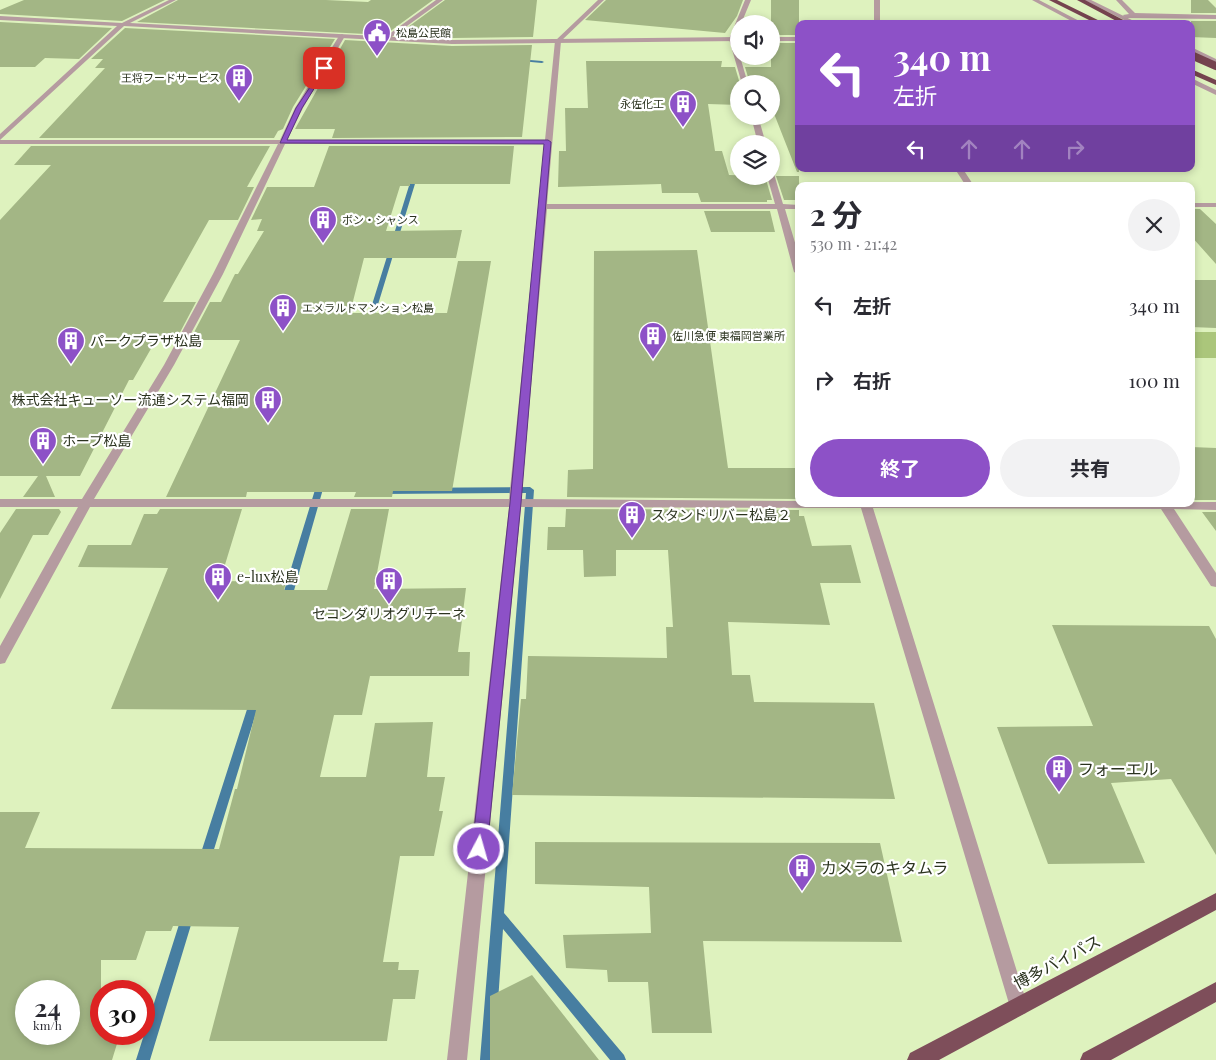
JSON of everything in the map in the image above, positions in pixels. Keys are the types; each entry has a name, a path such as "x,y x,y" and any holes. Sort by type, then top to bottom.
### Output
{"highway":[{"path":"1043,0 1085,20"},
{"path":"1052,0 1094,20"},
{"path":"1080,0 1120,20"},
{"path":"1195,55 1215,62"},
{"path":"1195,67 1216,77"},
{"path":"1195,73 1216,83"},
{"name":"博多バイパス","path":"918,1060 1216,901"},
{"path":"1091,1060 1216,991"}],"street":[{"path":"0,140 122,25 173,0"},
{"path":"387,38 440,0"},
{"path":"457,1060 516,503 558,41 601,0"},
{"path":"743,15 748,0"},
{"path":"877,0 877,20"},
{"path":"1035,0 1074,20"},
{"path":"1087,0 1129,20"},
{"path":"1119,0 1133,15"},
{"path":"1121,16 1216,17"},
{"path":"0,18 452,42 730,39"},
{"path":"0,659 86,503 169,365 214,283 299,108 342,36"},
{"path":"780,39 795,39"},
{"path":"1195,51 1215,62"},
{"path":"1195,59 1215,62"},
{"path":"1195,82 1216,93"},
{"path":"0,140 548,142"},
{"path":"774,185 795,258"},
{"path":"1195,205 1216,205"},
{"path":"542,206 795,207"},
{"path":"0,504 795,504"},
{"path":"1195,506 1216,506"},
{"path":"867,507 1019,1007"},
{"path":"1165,507 1216,583"}],"green space":[{"path":"1195,332 1216,332 1216,358 1195,358"}],"building":[{"path":"24,0 165,0 122,21 0,14 0,10"},
{"path":"178,0 326,0 368,2 371,0 433,0 385,35 137,22"},
{"path":"445,0 537,0 533,37 452,38 397,35"},
{"path":"606,0 743,0 737,15 730,15 730,26 725,33 585,20"},
{"path":"771,0 799,0 799,20 795,20 795,35 780,35 780,15 771,15"},
{"path":"1191,0 1208,0 1216,8 1216,13 1191,13"},
{"path":"1195,21 1216,21 1216,38 1195,37"},
{"path":"0,22 112,28 79,59 45,58 35,67 0,67"},
{"path":"125,28 335,39 293,107 283,129 278,131 274,138 39,138 105,68 95,68 103,59 91,59"},
{"path":"345,40 452,46 532,45 522,137 332,138 335,129 295,129"},
{"path":"780,43 795,43 795,167 778,125 780,125 780,75 747,75 745,67 780,65"},
{"path":"586,61 722,61 721,67 735,67 737,75 730,75 730,105 708,104 715,151 722,151 730,175 730,185 768,185 772,200 767,200 767,202 701,202 698,193 662,193 661,184 558,187 559,151 566,151 565,108 588,108"},
{"path":"31,146 270,146 247,187 254,187 238,220 209,220 163,302 196,302 176,340 156,340 133,380 129,380 80,476 46,476 55,497 23,497 38,476 0,476 0,220 51,165 14,165"},
{"path":"329,146 514,146 510,184 410,184 410,186 400,186 386,231 462,230 456,258 364,258 350,313 447,313 458,261 491,261 452,491 393,491 392,497 354,497 356,492 247,492 246,497 166,497 240,340 190,340 210,302 221,302 235,274 238,274 264,231 257,231 262,219 251,220 267,187 314,187"},
{"path":"780,176 799,176 799,182 795,182 795,200 784,200 779,185"},
{"path":"1195,209 1200,209 1216,224 1216,264 1195,240"},
{"path":"704,211 770,211 775,232 711,232"},
{"name":"佐川急便 東福岡営業所","path":"697,250 728,468 795,468 795,499 567,497 568,470 593,469 594,251"},
{"path":"1195,280 1216,280 1216,328 1195,327"},
{"path":"1195,447 1216,448 1216,500 1195,500"},
{"path":"16,509 59,509 61,512 48,535 33,535 0,599 0,533"},
{"path":"160,509 242,509 220,581 286,582 284,590 327,590 351,509 389,509 374,589 466,588 458,652 470,652 469,676 370,676 362,715 334,715 320,777 366,777 375,723 433,722 427,777 445,777 439,811 443,811 434,856 400,856 383,962 399,962 398,970 419,970 415,999 393,999 387,1041 209,1041 239,927 173,926 171,931 146,931 136,960 101,960 101,980 90,980 90,1045 117,1045 112,1060 0,1060 0,812 40,812 25,848 219,849 235,789 237,789 256,710 111,709 168,568 78,567 88,545 131,545 144,514 157,514"},
{"path":"566,509 799,510 799,516 804,516 812,546 851,545 861,583 820,583 830,625 728,622 732,675 750,675 754,702 874,703 895,799 512,795 521,699 526,699 528,656 667,658 666,627 673,627 668,550 616,550 616,576 584,577 583,550 547,550 548,527 565,527"},
{"path":"1202,512 1216,512 1216,531"},
{"path":"1052,625 1209,626 1216,639 1216,855 1171,779 1111,783 1145,863 1048,864 997,727 1093,726"},
{"path":"535,842 880,843 902,942 703,941 712,1033 652,1033 648,982 608,982 607,970 566,968 563,935 651,933 649,887 535,884"},
{"path":"532,975 599,1060 490,1060 490,996"}],"waterway":[{"path":"520,60 542,62"},
{"path":"369,324 415,174"},
{"path":"286,601 321,482"},
{"path":"382,491 530,490 498,914"},
{"path":"205,859 255,700"},
{"path":"487,1060 498,914"},
{"path":"498,914 619,1060"},
{"path":"143,1060 188,915"}],"place":[{"name":"松島公民館","path":"377,57"},
{"name":"王将フードサービス","path":"239,102"},
{"name":"永佐化工","path":"683,128"},
{"name":"ボン・シャンス","path":"323,244"},
{"name":"エメラルドマンション松島","path":"283,332"},
{"name":"佐川急便 東福岡営業所","path":"653,360"},
{"name":"パークプラザ松島","path":"71,365"},
{"name":"株式会社キューソー流通システム福岡","path":"268,424"},
{"name":"ホープ松島","path":"43,465"},
{"name":"スタンドリバー松島２","path":"632,539"},
{"name":"e-lux松島","path":"218,601"},
{"name":"セコンダリオグリチーネ","path":"389,605"},
{"name":"フォーエル","path":"1059,793"},
{"name":"カメラのキタムラ","path":"802,892"}],"route":[{"path":"324,68 299,108 282,142 548,142 516,503 479,849"}]}
